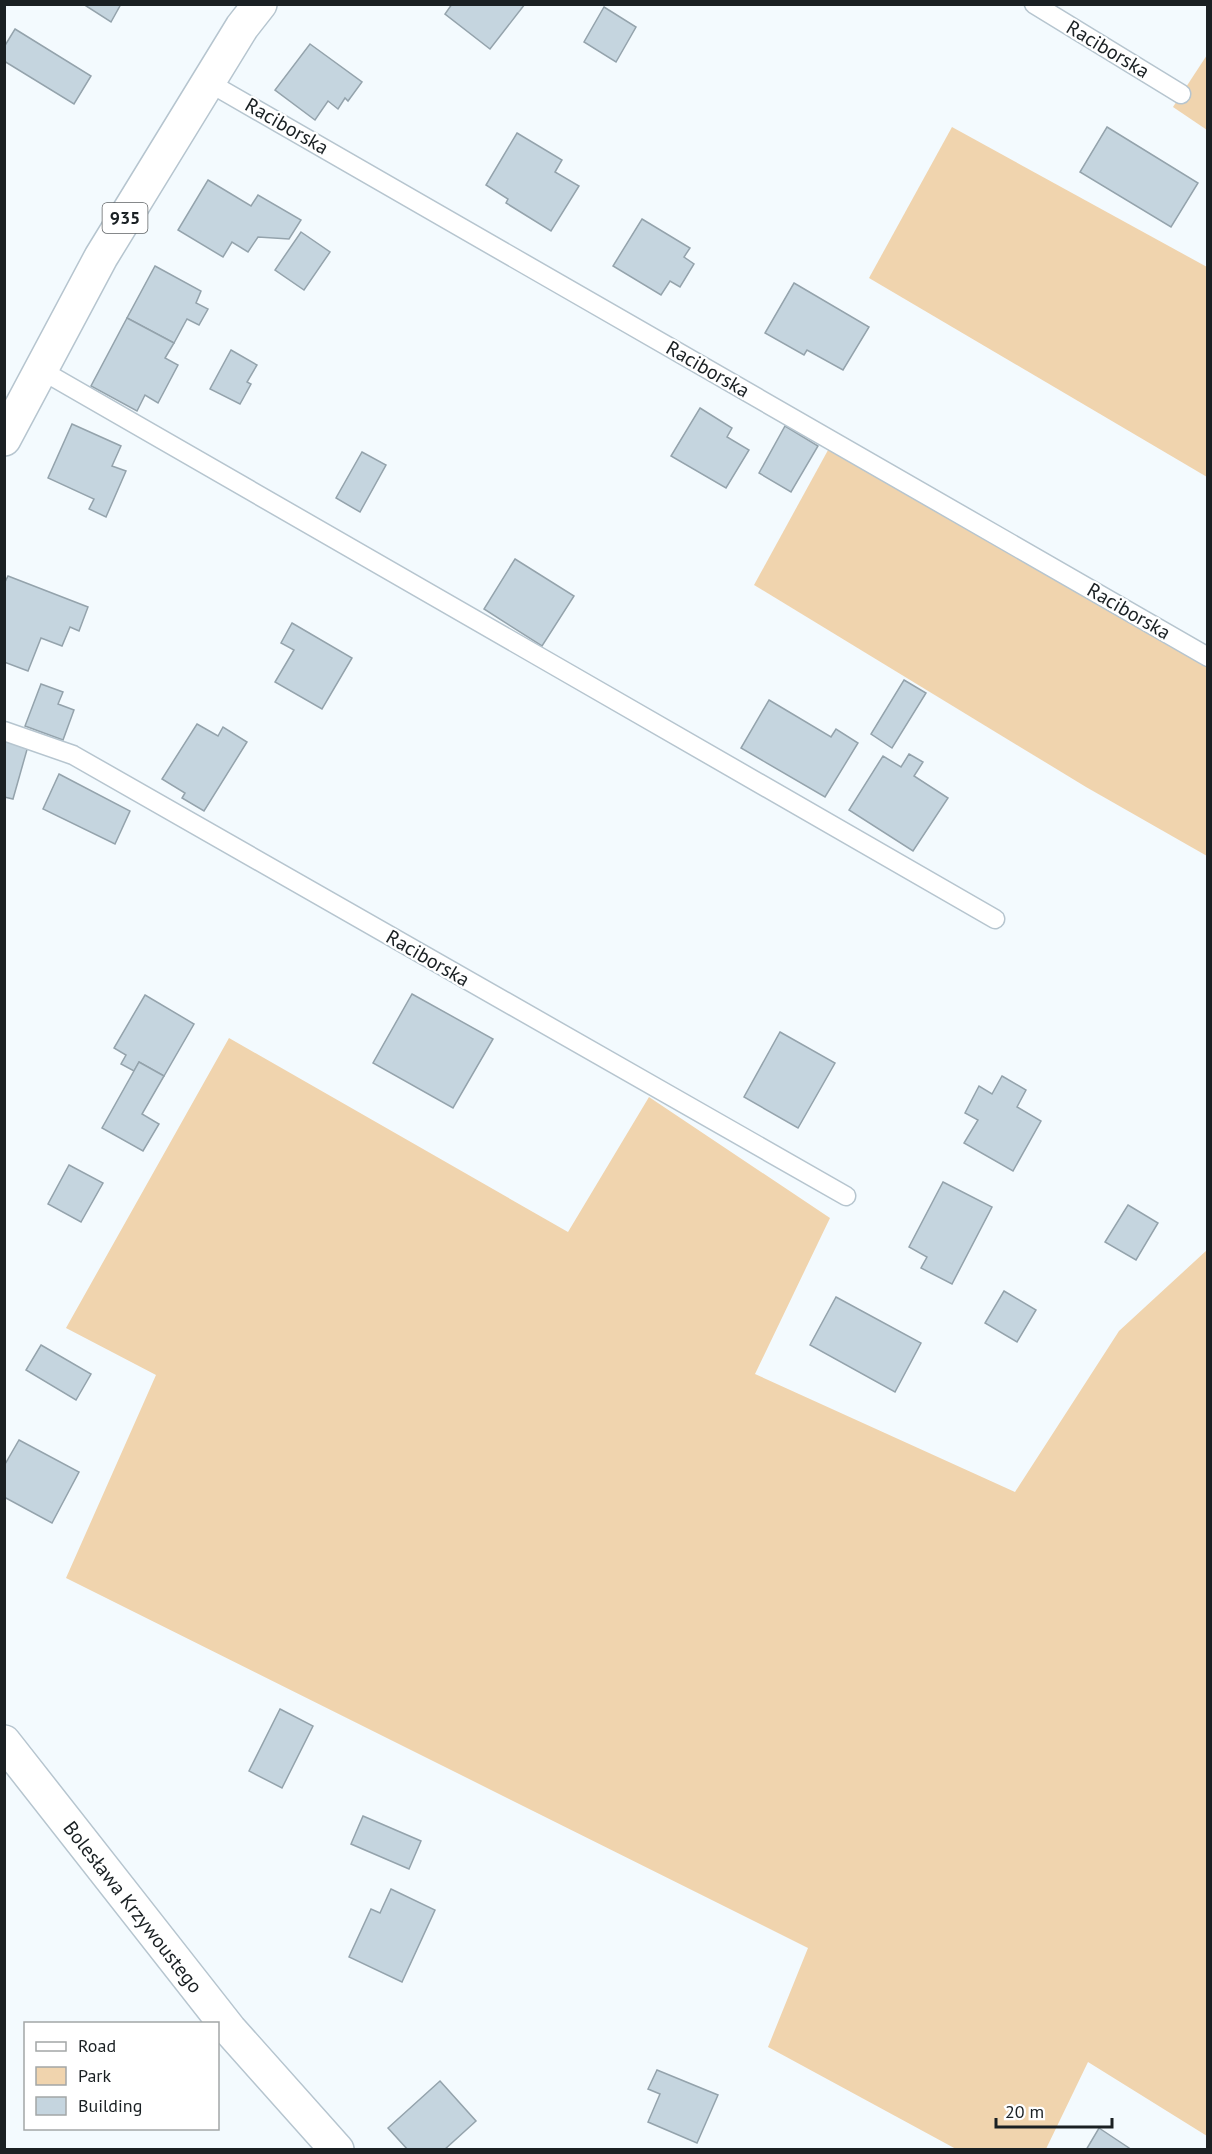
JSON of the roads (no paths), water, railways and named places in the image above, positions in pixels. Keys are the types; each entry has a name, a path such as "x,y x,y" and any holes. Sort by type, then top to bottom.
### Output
{"street":[{"name":"935","path":"4,439 101,257 242,27 260,4"},
{"name":"Bolesława Krzywoustego","path":"4,1742 230,2030 337,2150"}],"lane":[{"name":"Raciborska","path":"1034,4 1181,94"},
{"name":"Raciborska","path":"208,82 1208,657"},
{"path":"40,370 996,919"},
{"name":"Raciborska","path":"4,731 73,755 846,1196"}]}
